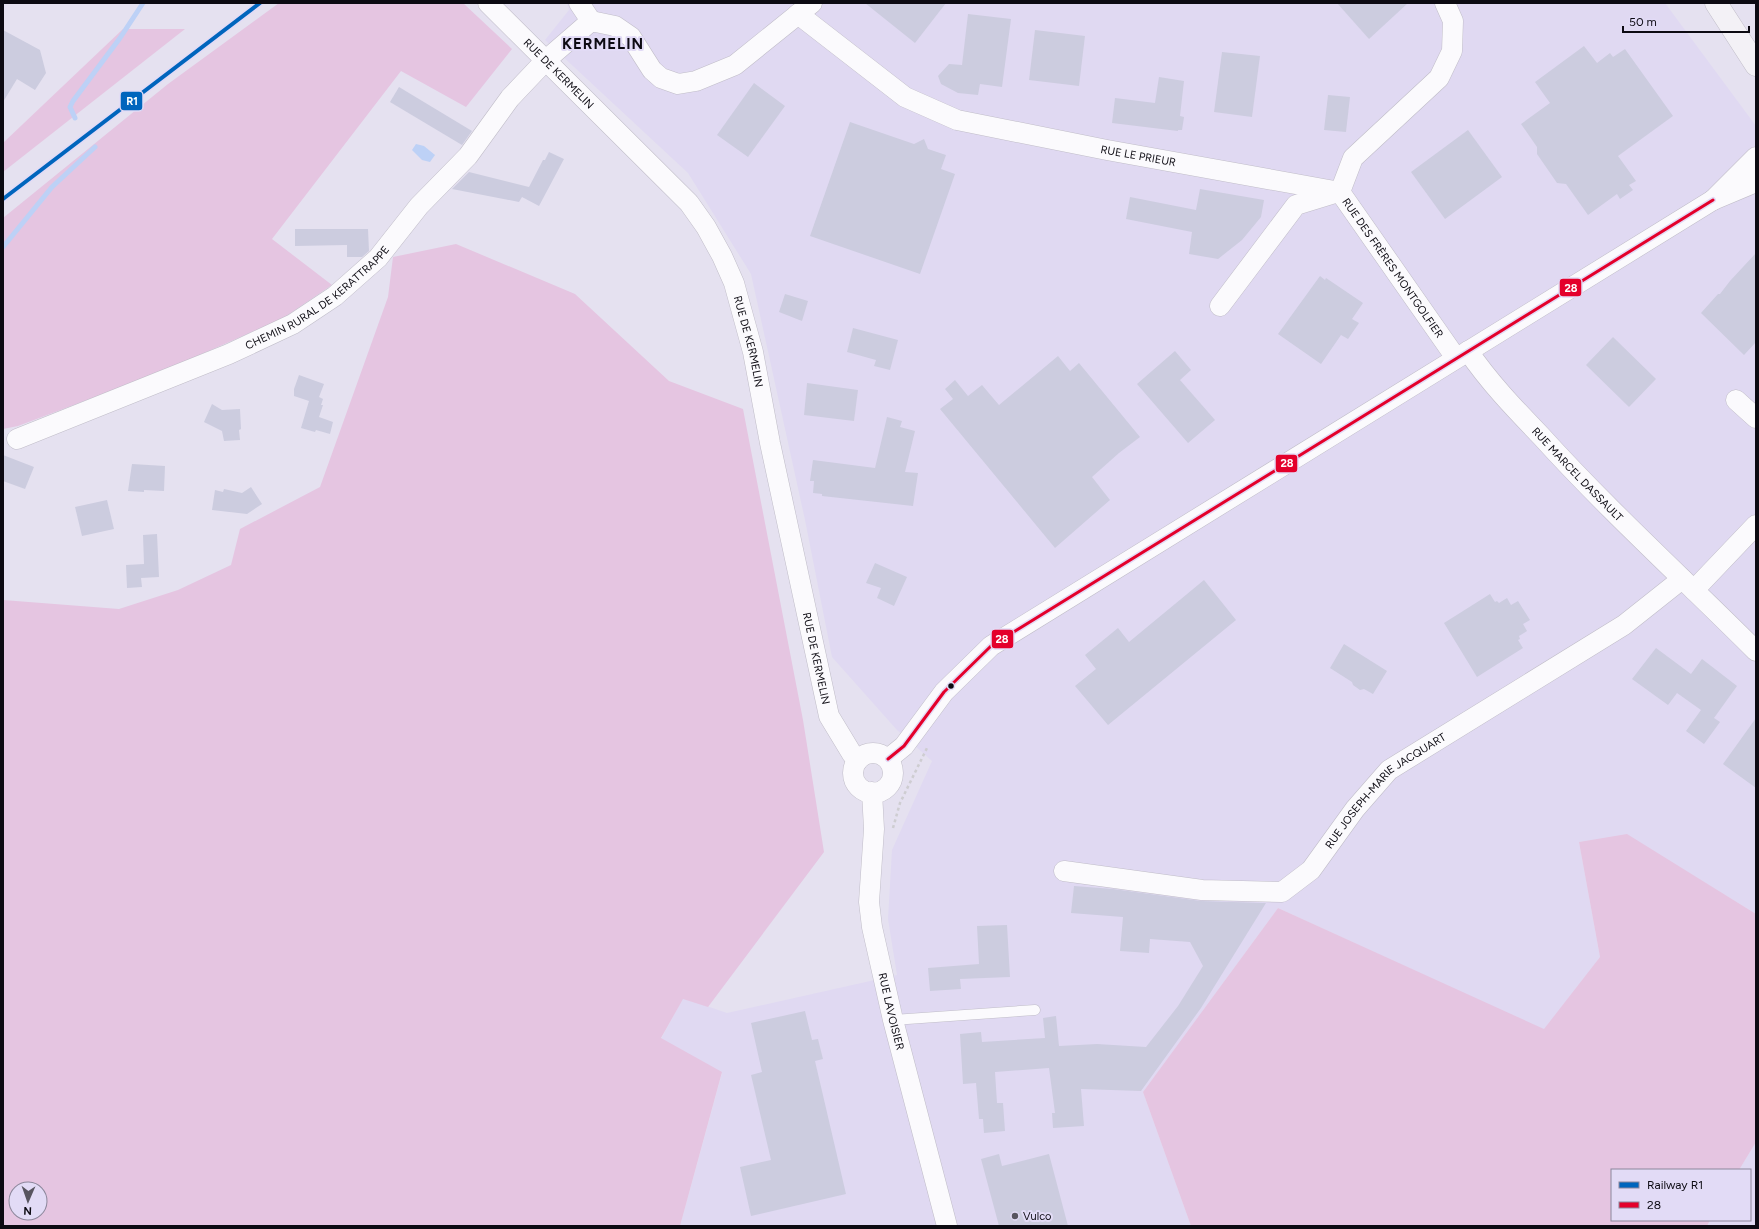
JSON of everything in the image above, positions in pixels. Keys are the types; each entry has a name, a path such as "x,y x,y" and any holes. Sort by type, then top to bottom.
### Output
{"main road":[{"path":"1716,3 1756,65"}],"street":[{"name":"RUE DE KERMELIN","path":"488,3 689,203 706,227 722,256 734,283 753,352 770,443 829,716 852,754 858,760"},
{"path":"579,3 591,21 614,26 631,37 652,70 661,78 678,84 696,81 735,65 805,9"},
{"name":"RUE DES FRÈRES MONTGOLFIER","path":"1445,3 1454,21 1452,51 1439,78 1353,158 1340,192 1462,354"},
{"name":"RUE LE PRIEUR","path":"805,9 904,97 957,120 1107,150 1340,192"},
{"name":"CHEMIN RURAL DE KERATTRAPPE","path":"17,439 229,354 293,324 335,296 378,258 419,206 468,156 510,98 546,60 591,21"},
{"path":"1713,200 1756,158"},
{"path":"888,760 904,746 944,692 992,646 1713,200 1756,182"},
{"path":"1220,306 1296,205 1340,192"},
{"name":"RUE MARCEL DASSAULT","path":"1462,354 1491,382 1563,461 1756,651"},
{"path":"1736,400 1756,418"},
{"path":"1688,585 1756,525"},
{"name":"RUE JOSEPH-MARIE JACQUART","path":"1064,871 1202,890 1282,892 1310,870 1355,809 1389,770 1688,585"},
{"path":"875,753 882,755 888,760 892,766 893,773 891,780 884,789 872,792 860,788 853,776 858,760 868,754 875,753"},
{"name":"RUE LAVOISIER","path":"872,792 874,829 869,902 872,927 894,1020 947,1226"}],"lane":[{"path":"894,1020 1035,1010"}],"path":[{"path":"892,832 900,803 930,743"}],"shaded area":[{"path":"279,3 463,3 512,49 466,107 401,71 272,239 332,285 282,319 156,374 18,426 3,429 3,218 168,84"},
{"path":"567,3 1665,3 1756,126 1756,914 1627,835 1579,842 1600,957 1544,1030 1278,908 1143,1092 1191,1226 680,1226 722,1073 661,1039 683,998 727,1013 897,975 888,919 892,850 932,761 897,730 832,657 805,520 751,274 688,173 545,40 569,10"},
{"path":"123,29 185,29 3,172 3,143"},
{"path":"456,244 575,294 669,381 743,409 803,720 824,852 708,1007 683,999 661,1038 722,1072 680,1226 3,1226 3,600 119,609 178,590 231,565 240,529 320,487 388,297 393,257"},
{"path":"1627,834 1756,914 1756,1142 1740,1169 1611,1169 1611,1221 1710,1221 1707,1226 1191,1226 1143,1092 1278,908 1544,1029 1600,957 1579,842"},
{"path":"1756,1142 1756,1226 1707,1226 1710,1221 1751,1221 1751,1169 1740,1169"}],"water":[{"path":"416,144 424,146 435,155 430,162 422,160 412,150"}],"building":[{"path":"865,3 946,3 915,43"},
{"path":"1337,3 1408,3 1369,39"},
{"path":"968,14 1011,19 1002,87 980,84 978,95 958,93 941,84 938,76 949,64 962,65"},
{"path":"3,30 40,50 46,73 35,90 17,79 3,102"},
{"path":"1035,30 1085,36 1079,86 1029,80"},
{"path":"1584,46 1597,63 1610,53 1613,57 1625,49 1673,116 1618,156 1636,181 1629,185 1633,190 1620,199 1617,194 1588,215 1566,184 1557,183 1537,154 1537,147 1521,124 1550,103 1535,82"},
{"path":"1222,52 1260,56 1252,117 1214,112"},
{"path":"1159,77 1184,81 1180,116 1184,117 1182,130 1178,131 1112,123 1115,98 1155,103"},
{"path":"754,83 785,106 748,157 717,135"},
{"path":"399,87 472,131 462,145 390,102"},
{"path":"1328,95 1350,97 1346,132 1324,130"},
{"path":"850,122 914,144 924,139 928,149 946,155 941,169 955,174 920,274 810,236"},
{"path":"1468,130 1502,177 1445,219 1411,172"},
{"path":"549,152 564,159 539,206 522,197 519,202 452,189 469,172 529,187 543,160 545,160"},
{"path":"1200,189 1264,200 1261,217 1242,240 1218,259 1189,254 1192,232 1126,219 1130,197 1196,210"},
{"path":"295,229 368,229 369,251 362,257 347,257 347,245 295,246"},
{"path":"1756,253 1756,342 1744,355 1701,313"},
{"path":"1320,276 1325,280 1326,278 1363,303 1352,319 1359,323 1348,339 1341,335 1321,364 1278,334"},
{"path":"785,294 808,301 802,321 779,312"},
{"path":"853,328 898,340 890,370 874,366 876,360 847,352"},
{"path":"1613,337 1656,379 1629,407 1586,365"},
{"path":"1175,351 1191,370 1180,380 1215,420 1188,443 1137,384"},
{"path":"1058,356 1070,371 1079,363 1140,437 1092,477 1110,500 1055,548 940,409 953,399 945,389 955,380 968,396 982,385 999,405"},
{"path":"299,375 324,384 319,397 323,399 321,405 323,405 319,417 333,422 330,434 301,428 309,401 294,396 294,389"},
{"path":"807,383 858,390 854,421 804,415"},
{"path":"212,404 222,410 240,409 240,440 224,441 222,431 204,422"},
{"path":"887,417 902,421 900,427 915,431 905,472 918,473 913,506 822,496 822,494 813,493 814,481 810,481 813,460 875,468"},
{"path":"3,455 34,467 25,489 3,481"},
{"path":"132,464 165,466 164,491 128,491"},
{"path":"251,487 262,504 247,514 212,510 215,490 223,492 224,489 242,493"},
{"path":"107,500 114,529 82,536 75,507"},
{"path":"157,534 159,577 141,578 142,587 127,588 126,565 144,564 143,535"},
{"path":"875,563 907,577 894,606 877,598 881,588 866,583"},
{"path":"1204,580 1236,620 1108,725 1075,686 1096,669 1085,655 1118,628 1129,642"},
{"path":"1490,594 1495,602 1497,601 1499,603 1507,598 1511,605 1518,601 1530,620 1523,624 1527,631 1519,636 1520,639 1518,640 1523,648 1477,677 1444,623"},
{"path":"1344,644 1387,671 1373,694 1364,689 1360,690 1353,685 1352,682 1330,668"},
{"path":"1656,648 1691,674 1702,659 1737,686 1714,718 1720,722 1704,744 1686,731 1701,710 1677,693 1668,705 1632,679"},
{"path":"1756,718 1756,788 1723,764"},
{"path":"1074,886 1113,889 1201,901 1266,903 1201,1008 1141,1091 1081,1089 1084,1126 1053,1128 1052,1113 1055,1113 1049,1068 995,1072 997,1103 1003,1103 1005,1131 984,1133 983,1119 979,1119 976,1083 963,1084 960,1034 981,1032 982,1042 1045,1038 1043,1018 1056,1016 1059,1046 1097,1044 1146,1047 1178,1006 1203,966 1190,942 1150,939 1149,953 1120,951 1123,917 1071,913"},
{"path":"1007,925 1010,977 960,979 961,989 930,991 928,968 979,964 977,926"},
{"path":"805,1011 812,1040 818,1039 823,1059 815,1061 846,1194 751,1216 740,1167 771,1160 751,1075 762,1072 751,1023"},
{"path":"999,1154 1002,1166 1049,1154 1068,1226 999,1226 981,1159"}],"waterway":[{"path":"75,118 70,107 73,101 120,38 143,3"},
{"path":"3,247 52,187 95,147"}],"rail line":[{"name":"R1","path":"3,199 260,3"}],"transit line":[{"name":"28","path":"888,759 904,746 944,692 991,646 1713,200"}],"place":[{"name":"Vulco","path":"1015,1216"}],"district":[{"name":"KERMELIN","path":"603,44"}]}
